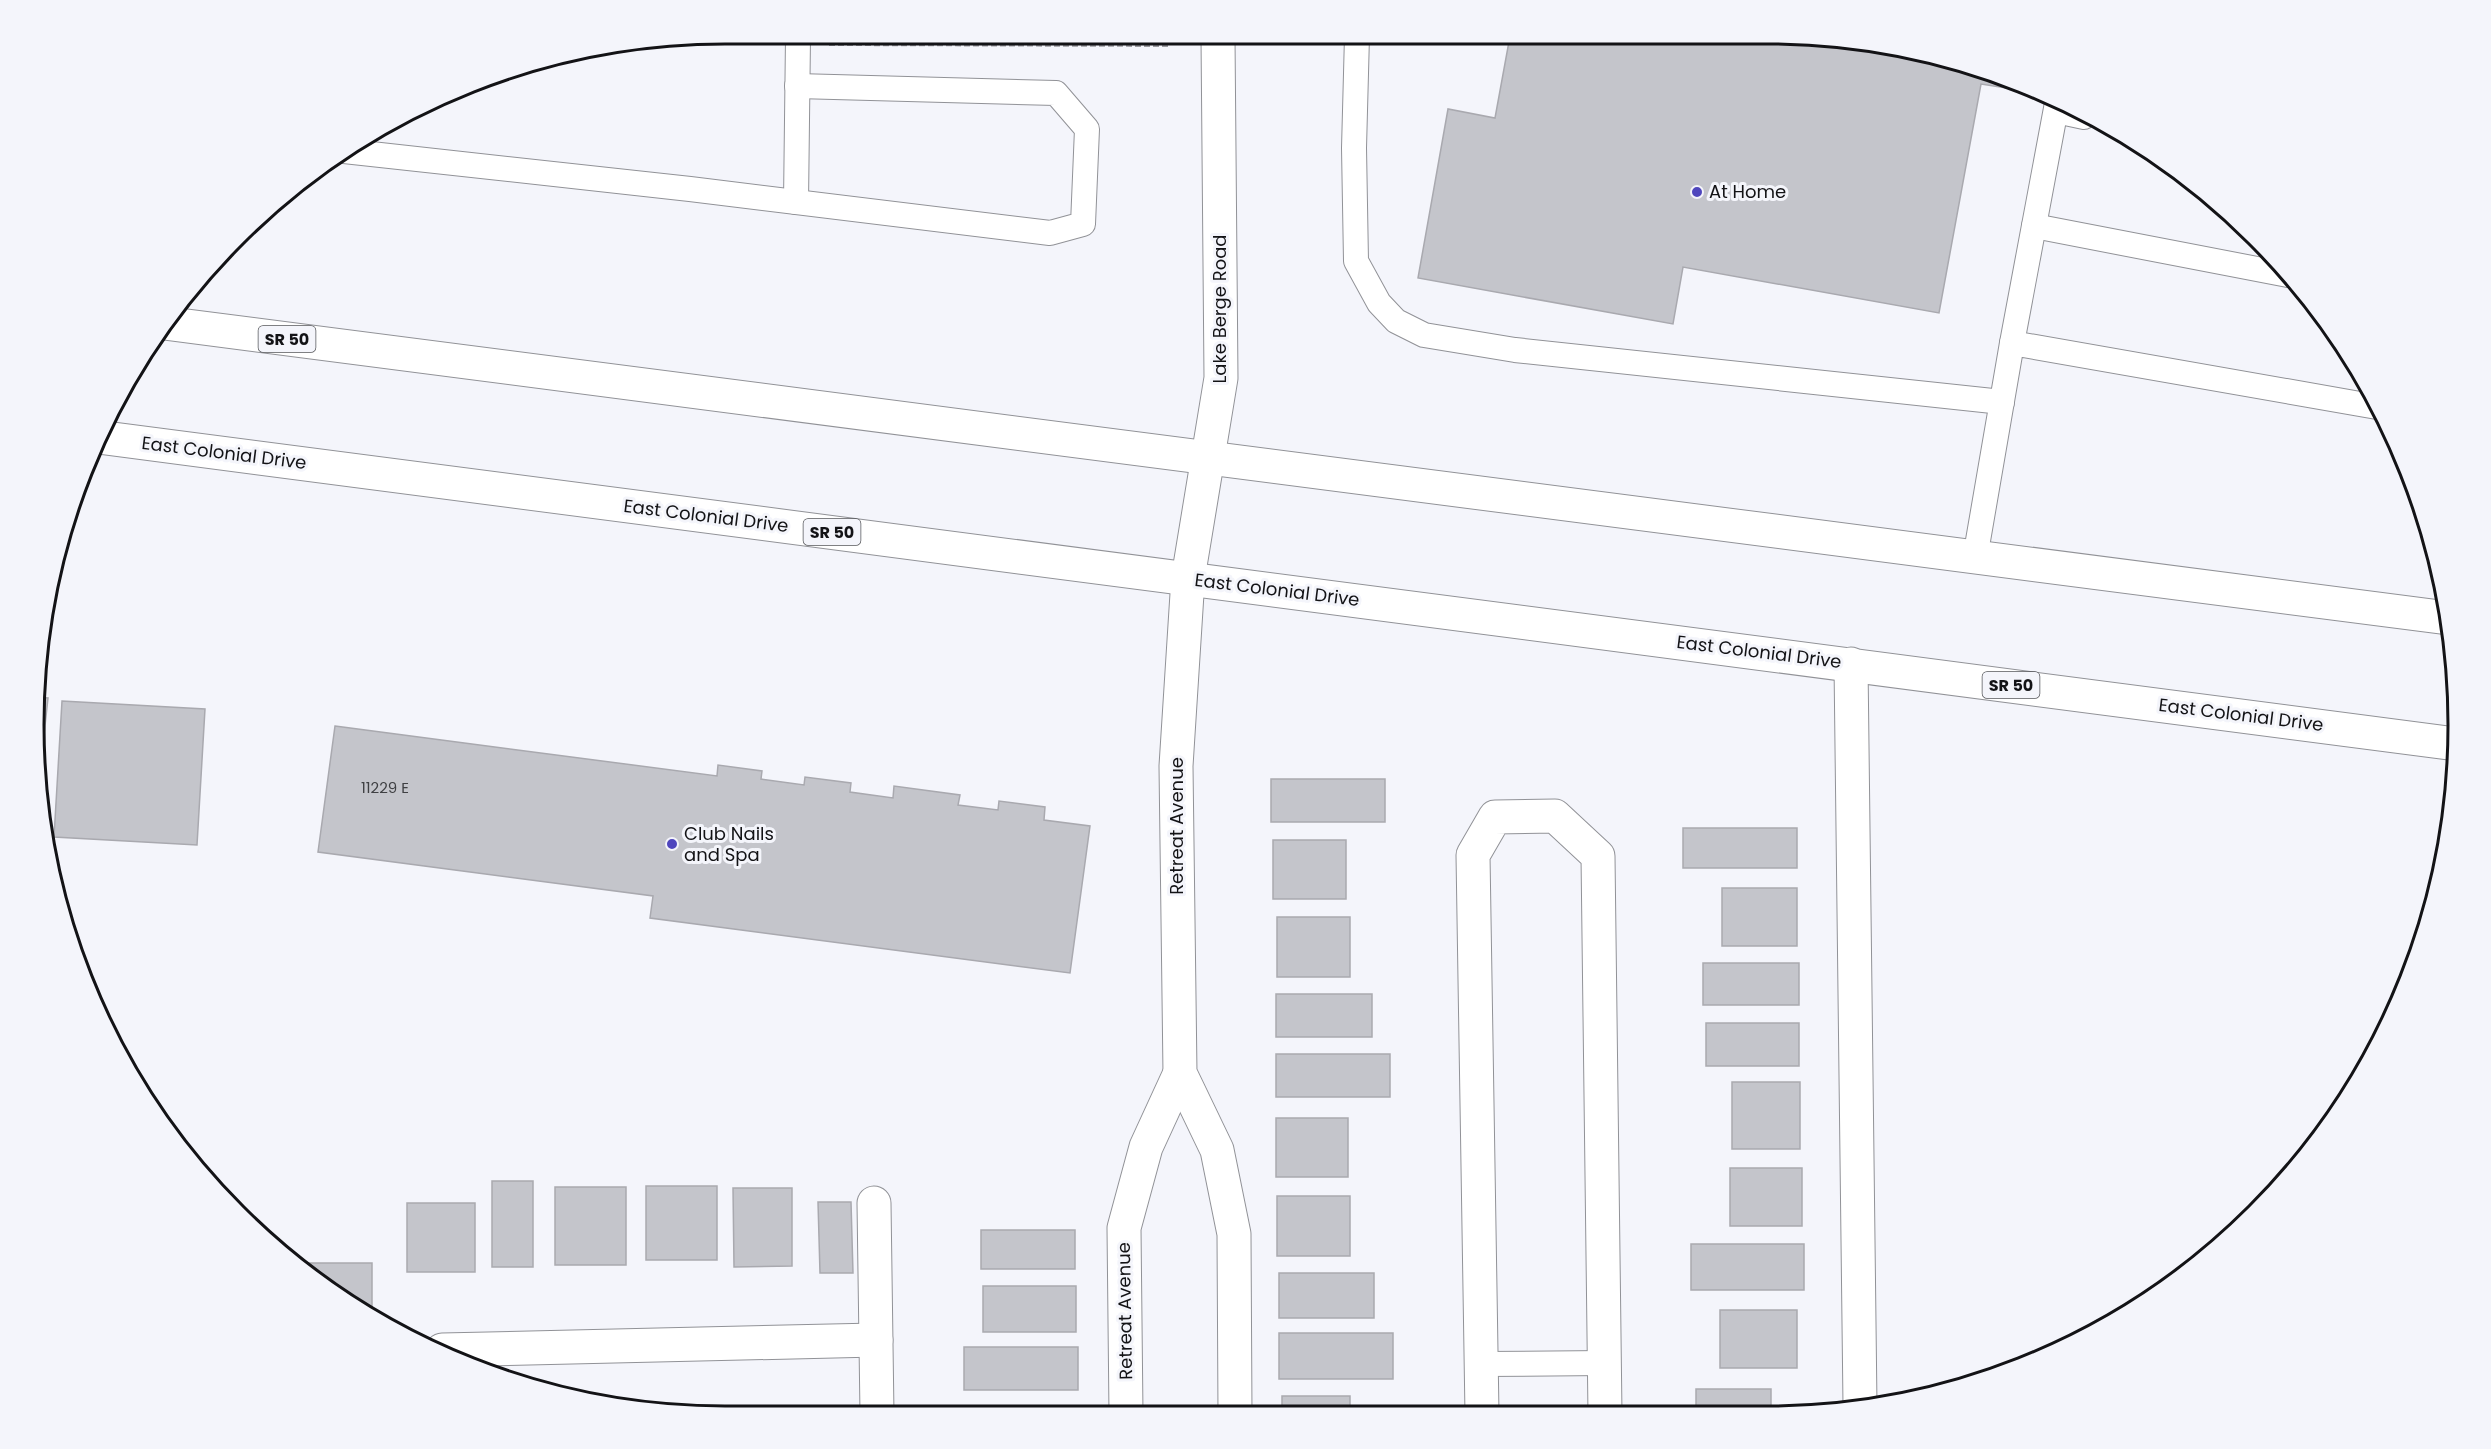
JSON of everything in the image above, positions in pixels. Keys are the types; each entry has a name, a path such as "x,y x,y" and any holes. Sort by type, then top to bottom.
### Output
{"main road":[{"name":"Lake Berge Road","path":"1188,578 1221,378 1218,44"},
{"name":"SR 50","path":"174,324 2439,617"},
{"name":"East Colonial Drive","path":"107,438 2447,743"},
{"name":"Retreat Avenue","path":"1188,578 1176,766 1180,1073 1217,1150 1234,1234 1235,1406"},
{"path":"1851,664 1860,1399"},
{"path":"1482,1406 1473,855 1495,817 1555,816 1598,856 1605,1406"},
{"name":"Retreat Avenue","path":"1126,1406 1124,1228 1146,1147 1180,1073"},
{"path":"874,1203 877,1406"},
{"path":"455,1350 876,1340"}],"lane":[{"path":"796,202 798,44"},
{"path":"1357,44 1354,148 1356,261 1379,303 1396,321 1424,335 1515,350 2002,402"},
{"path":"355,152 1050,233 1083,224 1087,129 1056,93 797,86"},
{"path":"1975,558 2056,108"},
{"path":"2034,226 2277,273"},
{"path":"2012,343 2367,405"},
{"path":"1481,1364 1605,1362"}],"path":[{"path":"1076,44 1169,45"}],"building":[{"name":"At Home","path":"1509,44 1811,45 1855,49 1899,57 1943,67 2006,88 1981,84 1939,313 1683,267 1673,324 1418,278 1448,109 1495,118"},
{"path":"45,698 48,698 44,733"},
{"path":"62,701 205,709 197,845 54,837"},
{"path":"335,726 717,776 718,765 762,771 761,779 804,785 805,777 851,783 850,792 893,798 894,786 960,795 958,805 998,810 999,801 1045,807 1044,820 1090,826 1070,973 650,918 653,896 318,852"},
{"path":"1271,779 1385,779 1385,822 1271,822"},
{"path":"1683,828 1797,828 1797,868 1683,868"},
{"path":"1273,840 1346,840 1346,899 1273,899"},
{"path":"1722,888 1797,888 1797,946 1722,946"},
{"path":"1277,917 1350,917 1350,977 1277,977"},
{"path":"1703,963 1799,963 1799,1005 1703,1005"},
{"path":"1276,994 1372,994 1372,1037 1276,1037"},
{"path":"1706,1023 1799,1023 1799,1066 1706,1066"},
{"path":"1276,1054 1390,1054 1390,1097 1276,1097"},
{"path":"1732,1082 1800,1082 1800,1149 1732,1149"},
{"path":"1276,1118 1348,1118 1348,1177 1276,1177"},
{"path":"1730,1168 1802,1168 1802,1226 1730,1226"},
{"path":"492,1181 533,1181 533,1267 492,1267"},
{"path":"646,1186 717,1186 717,1260 646,1260"},
{"path":"555,1187 626,1187 626,1265 555,1265"},
{"path":"733,1188 792,1188 792,1266 734,1267"},
{"path":"1277,1196 1350,1196 1350,1256 1277,1256"},
{"path":"818,1202 851,1202 853,1273 820,1273"},
{"path":"407,1203 475,1203 475,1272 407,1272"},
{"path":"981,1230 1075,1230 1075,1269 981,1269"},
{"path":"1691,1244 1804,1244 1804,1290 1691,1290"},
{"path":"308,1263 372,1263 372,1307"},
{"path":"1279,1273 1374,1273 1374,1318 1279,1318"},
{"path":"983,1286 1076,1286 1076,1332 983,1332"},
{"path":"1720,1310 1797,1310 1797,1368 1720,1368"},
{"path":"1279,1333 1393,1333 1393,1379 1279,1379"},
{"path":"964,1347 1078,1347 1078,1390 964,1390"},
{"path":"1696,1389 1771,1389 1771,1406 1696,1406"},
{"path":"1282,1396 1350,1396 1350,1406 1282,1406"}],"place":[{"name":"At Home","path":"1697,192"},
{"name":"Club Nails and Spa","path":"672,844"}]}
